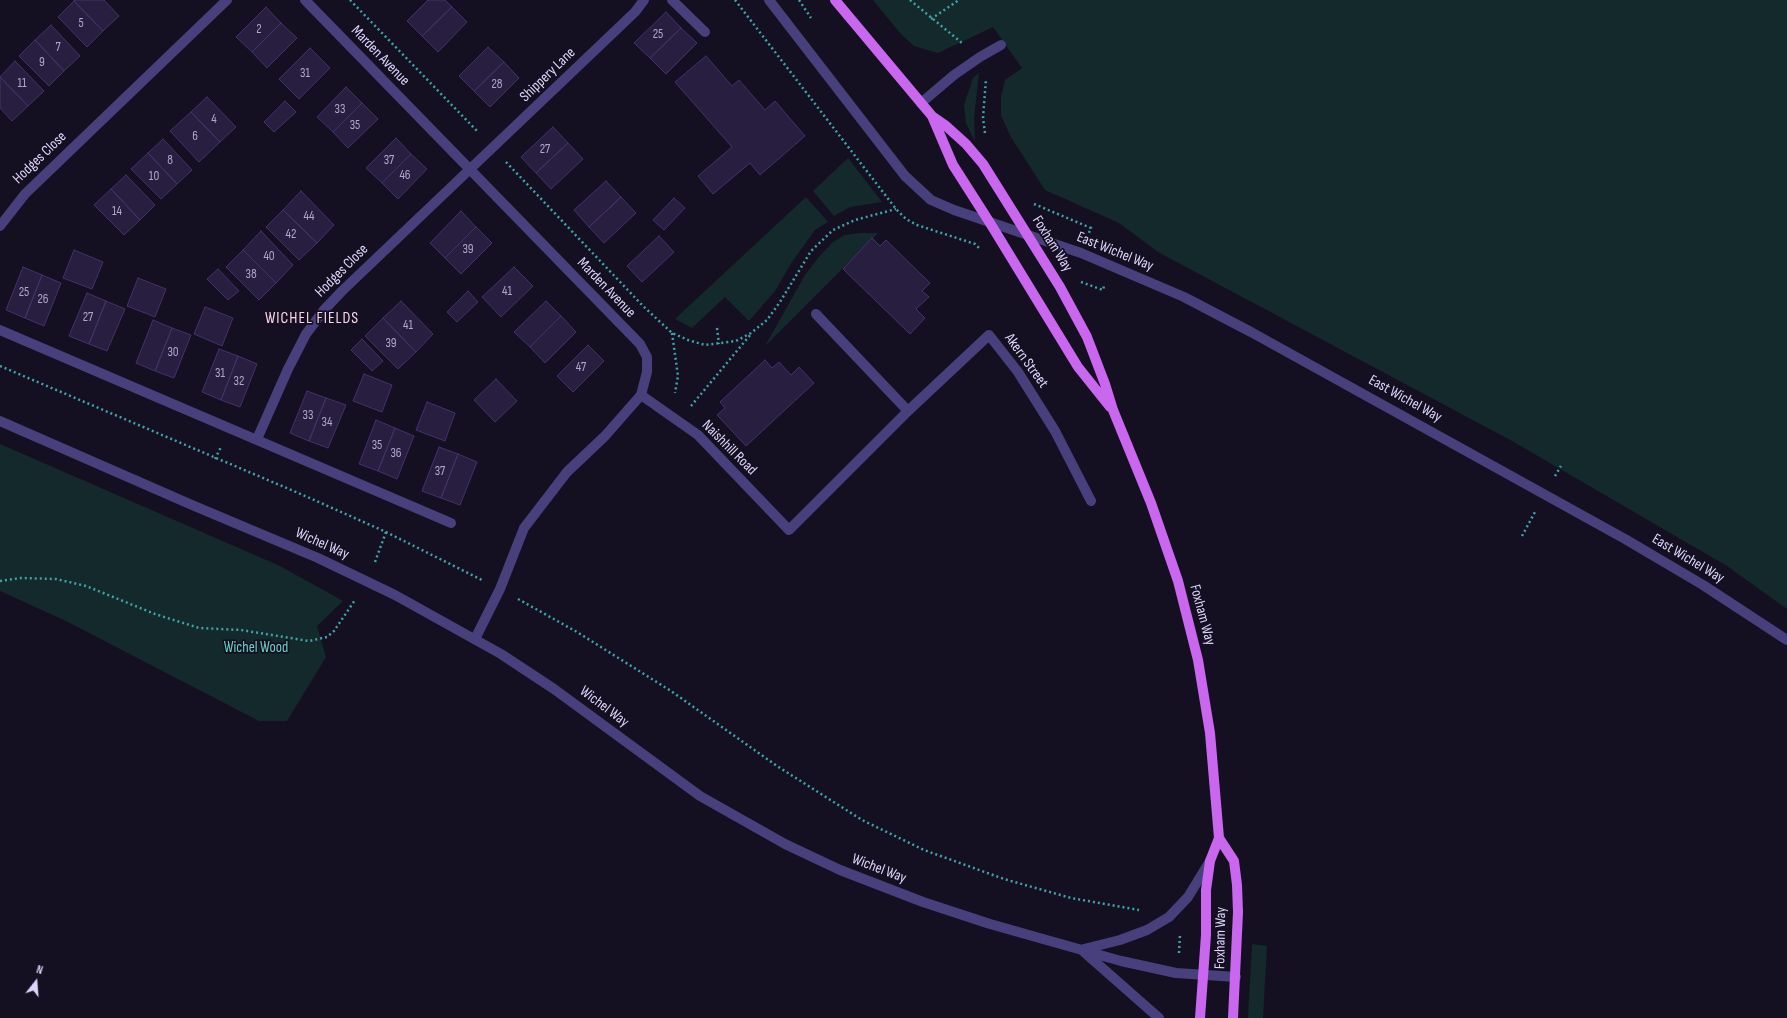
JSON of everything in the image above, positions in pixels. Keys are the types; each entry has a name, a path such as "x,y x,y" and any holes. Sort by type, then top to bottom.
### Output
{"main road":[{"name":"Foxham Way","path":"835,0 921,104 932,116 946,125 966,144 983,164 1029,235 1060,287 1087,337 1113,410 1151,503 1178,581 1198,660 1210,733 1220,838 1234,861 1237,885 1238,912 1233,1018"},
{"name":"Foxham Way","path":"932,116 952,165 990,222 1078,367 1113,410"},
{"name":"Foxham Way","path":"1200,1018 1204,975 1206,890 1210,861 1220,838"}],"street":[{"name":"Hodges Close","path":"0,226 24,194 227,0"},
{"name":"Marden Avenue","path":"305,0 640,344 647,357 647,372 641,395 605,436 567,472 524,528 500,589 475,639"},
{"name":"Shippery Lane","path":"470,169 635,12 644,0"},
{"path":"672,0 705,32"},
{"path":"769,0 905,176 916,188 931,200 942,206 990,222"},
{"path":"921,104 954,74 980,57 1002,46"},
{"name":"Hodges Close","path":"257,440 288,369 306,334 324,310 470,169"},
{"name":"East Wichel Way","path":"990,222 1080,253 1148,281 1184,297 1251,332 1625,539 1703,585 1787,640"},
{"path":"816,314 908,411"},
{"path":"0,330 451,523"},
{"name":"Akern Street","path":"789,530 908,411 989,335 1018,372 1055,431 1091,501"},
{"name":"Naishhill Road","path":"641,395 698,435 789,530"},
{"name":"Wichel Way","path":"0,421 318,558 368,582 475,639 554,689 700,796 785,844 840,870 923,902 990,924 1082,950 1176,973 1236,977"},
{"path":"1082,950 1120,940 1147,930 1169,917 1188,897 1210,861"},
{"path":"1082,950 1159,1018"}],"path":[{"path":"350,0 643,306 672,333 688,340 705,345 719,344 736,341 751,333 767,320 812,251 832,230 855,220 896,209"},
{"path":"735,0 896,209 906,219 917,225 975,244 983,254"},
{"path":"910,0 931,19 980,57 986,73 983,118 987,139"},
{"path":"931,19 959,0"},
{"path":"1029,200 1091,228 1089,232"},
{"path":"1079,282 1085,282 1103,290"},
{"path":"718,328 719,344"},
{"path":"672,333 678,376 675,397"},
{"path":"685,403 691,406 751,333"},
{"path":"0,366 386,532 500,589 577,632 664,687 777,766 862,820 924,850 1004,879 1071,898 1141,910"},
{"path":"0,581 21,578 56,578 86,586 155,614 199,628 241,630 309,641 327,637 334,631 368,582 386,532"}],"green space":[{"path":"873,0 1787,0 1787,609 1727,566 1512,441 1158,252 1119,223 1045,190 1011,137 1001,116 1001,97 1005,80 1022,68 993,27 938,53 914,46 900,33"},
{"path":"979,73 974,118 975,142 966,123 964,105 973,78"},
{"path":"848,158 882,202 850,207 834,216 813,191"},
{"path":"806,197 828,222 815,230 792,262 775,291 749,321 725,297 692,328 675,319"},
{"path":"878,233 765,346 805,275 818,258 832,243 844,235"},
{"name":"Wichel Wood","path":"0,444 280,566 343,601 317,626 326,657 287,721 259,721 66,621 0,591"},
{"path":"1252,944 1267,946 1263,1018 1248,1018"}],"building":[{"path":"104,0 119,16 103,31 74,1"},
{"path":"428,0 445,0 452,7 422,36 407,21"},
{"path":"74,1 103,31 87,47 58,17"},
{"path":"266,7 281,23 252,52 236,37"},
{"path":"452,7 467,22 438,52 422,36"},
{"path":"666,12 681,28 650,58 634,43"},
{"path":"281,23 297,38 267,68 252,52"},
{"path":"51,25 80,56 64,71 35,40"},
{"path":"681,28 697,43 666,74 650,58"},
{"path":"35,40 64,71 49,86 19,56"},
{"path":"488,47 504,62 474,91 459,76"},
{"path":"310,48 330,68 299,99 279,79"},
{"path":"706,56 732,86 739,80 765,110 775,101 805,136 760,175 750,163 713,194 698,176 732,147 675,82"},
{"path":"15,61 44,91 28,106 0,77"},
{"path":"504,62 519,78 490,107 474,91"},
{"path":"0,77 28,106 12,121 0,108"},
{"path":"346,87 362,103 333,132 317,117"},
{"path":"207,97 236,127 220,142 191,112"},
{"path":"285,101 296,112 274,132 264,122"},
{"path":"362,103 378,119 348,148 333,132"},
{"path":"191,112 220,142 199,162 170,131"},
{"path":"553,127 568,143 536,173 521,157"},
{"path":"396,138 411,154 382,183 366,168"},
{"path":"163,139 192,170 177,184 148,153"},
{"path":"568,143 583,159 551,189 536,173"},
{"path":"148,153 177,184 161,199 131,169"},
{"path":"411,154 427,169 398,199 382,183"},
{"path":"126,175 155,205 140,220 111,189"},
{"path":"606,181 621,197 589,227 574,210"},
{"path":"111,189 140,220 124,235 94,205"},
{"path":"301,191 334,225 317,243 283,210"},
{"path":"621,197 636,213 604,243 589,227"},
{"path":"674,198 685,208 664,230 653,220"},
{"path":"283,210 317,243 299,260 266,227"},
{"path":"461,211 476,227 445,258 430,243"},
{"path":"476,227 492,243 461,274 445,258"},
{"path":"261,231 293,265 276,283 243,250"},
{"path":"659,236 674,252 642,282 627,266"},
{"path":"872,238 880,246 886,240 930,283 922,291 929,297 916,309 925,318 910,334 843,269"},
{"path":"74,250 103,262 92,289 63,278"},
{"path":"243,250 276,283 259,300 226,267"},
{"path":"23,267 42,275 25,318 6,310"},
{"path":"514,267 533,286 501,317 482,297"},
{"path":"218,269 239,291 228,300 207,279"},
{"path":"42,275 61,283 44,326 25,318"},
{"path":"138,278 166,289 155,317 127,306"},
{"path":"468,291 478,302 457,322 447,312"},
{"path":"87,293 106,301 89,344 69,336"},
{"path":"106,301 125,309 107,351 89,344"},
{"path":"401,301 433,334 416,352 383,318"},
{"path":"546,301 561,316 530,347 514,332"},
{"path":"205,307 233,318 222,346 194,334"},
{"path":"561,316 576,332 545,363 530,347"},
{"path":"383,318 416,352 398,369 365,336"},
{"path":"153,320 172,328 155,371 136,363"},
{"path":"172,328 191,335 174,378 155,371"},
{"path":"362,339 383,361 372,371 351,350"},
{"path":"588,345 604,361 573,392 557,376"},
{"path":"219,349 238,356 221,400 202,392"},
{"path":"238,356 257,364 240,407 221,400"},
{"path":"765,360 772,368 779,362 791,375 799,367 814,383 746,446 717,415 725,408 720,402"},
{"path":"364,374 392,385 382,412 353,401"},
{"path":"496,379 517,401 495,422 474,400"},
{"path":"307,391 326,398 309,441 290,433"},
{"path":"326,398 346,405 328,448 309,441"},
{"path":"427,402 455,413 445,441 416,430"},
{"path":"376,420 395,428 378,471 359,464"},
{"path":"395,428 414,436 397,479 378,471"},
{"path":"439,447 458,454 441,498 422,491"},
{"path":"458,454 477,462 460,505 441,498"}],"district":[{"name":"WICHEL FIELDS","path":"312,319"}]}
